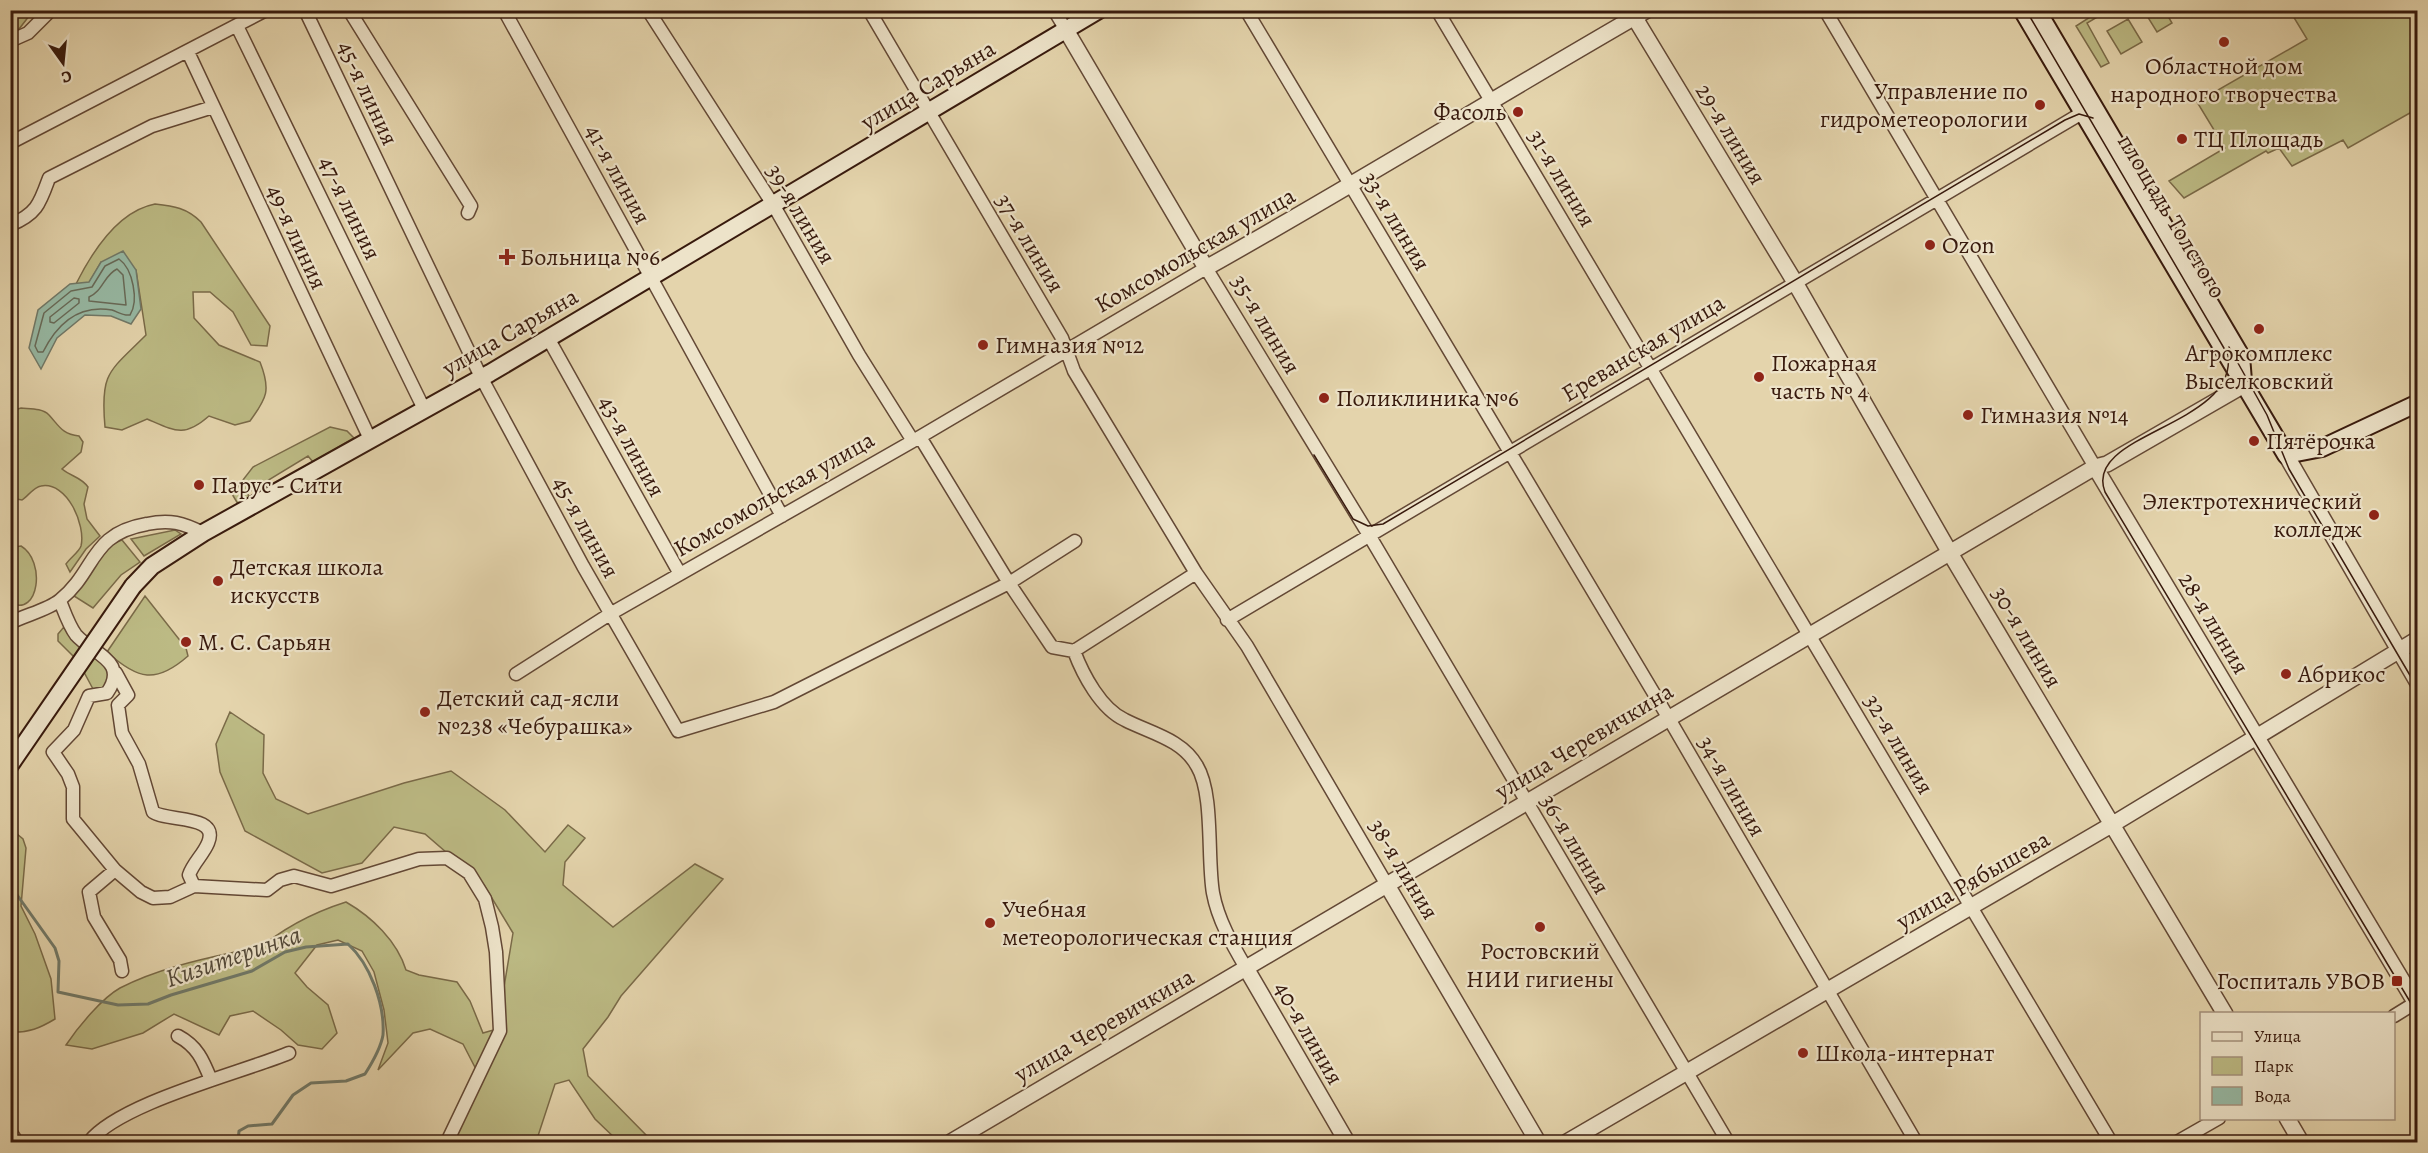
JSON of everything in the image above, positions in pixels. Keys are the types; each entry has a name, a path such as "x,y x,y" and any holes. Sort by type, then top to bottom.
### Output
{"main road":[{"name":"улица Сарьяна","path":"10,765 133,586 152,566 204,533 549,338 651,276 774,206 1099,10"},
{"name":"площадь Толстого","path":"2022,10 2286,455"},
{"name":"площадь Толстого","path":"2037,10 2241,356 2244,384"},
{"path":"2286,455 2322,448 2418,403"}],"street":[{"path":"10,41 28,33 51,10"},
{"path":"10,143 266,10"},
{"name":"45-я линия","path":"305,10 481,377 610,614 678,731 774,702 1009,583"},
{"path":"349,10 471,206 468,213"},
{"name":"41-я линия","path":"504,10 782,516"},
{"name":"39-я линия","path":"648,10 774,206 859,356 917,439 1009,583 1052,647 1074,651"},
{"name":"37-я линия","path":"869,10 1067,350 1074,370 1196,573 1227,620"},
{"name":"35-я линия","path":"1054,10 1206,268 1370,536"},
{"name":"33-я линия","path":"1246,10 1511,453"},
{"name":"31-я линия","path":"1437,10 1651,367"},
{"name":"28-я линия","path":"1825,10 2255,736 2417,1004"},
{"name":"Комсомольская улица","path":"516,674 610,614 917,439 1206,268 1350,187 1637,13"},
{"name":"29-я линия","path":"1637,13 1794,281"},
{"name":"47-я линия","path":"237,26 424,409"},
{"name":"49-я линия","path":"188,52 370,439"},
{"path":"10,225 25,219 41,202 49,178 152,126 213,107"},
{"name":"Ереванская улица","path":"1227,620 1511,453 1794,281 2082,113"},
{"name":"30-я линия","path":"1794,281 1950,553 2224,1012"},
{"name":"43-я линия","path":"549,338 680,574"},
{"name":"32-я линия","path":"1651,367 2111,1143"},
{"name":"улица Черевичкина","path":"951,1143 1668,717 2095,467 2127,453 2244,384"},
{"name":"34-я линия","path":"1511,453 1916,1143"},
{"path":"2286,455 2418,683"},
{"path":"10,623 60,600 104,543 125,528 154,522 183,522 204,533"},
{"name":"36-я линия","path":"1370,536 1728,1143"},
{"path":"1009,583 1075,542"},
{"path":"1074,651 1196,573"},
{"path":"60,600 76,634 114,669 121,686 128,695 118,705 122,733 139,764 153,812 159,816 202,822 208,829 209,841 189,875 194,886"},
{"name":"38-я линия","path":"1227,620 1247,646 1538,1143"},
{"name":"улица Рябышева","path":"1567,1143 2113,824 2418,639"},
{"name":"40-я линия","path":"1074,651 1097,694 1122,720 1176,743 1198,766 1209,818 1210,867 1217,908 1246,968 1347,1143"},
{"path":"114,669 114,682 107,693 89,696 74,730 53,752 68,774 73,787 73,819 115,870 141,892 153,898 170,897 194,886 267,890 280,880 294,876 331,886 419,859 447,858 469,873 485,898 492,927 496,952 500,1031 447,1143"},
{"path":"115,870 89,892 94,916 120,960 122,971"},
{"path":"2395,1015 2417,1004"},
{"path":"178,1036 191,1043 202,1057 211,1080"},
{"path":"89,1143 95,1135 129,1114 211,1080 244,1071 289,1053"},
{"path":"2177,1143 2217,1120"},
{"path":"2288,1120 2301,1143"},
{"path":"10,1131 17,1143"}],"green space":[{"path":"11,10 33,11 19,29 11,32"},
{"path":"2101,10 2121,11 2112,16 2104,13 2087,23 2109,63 2101,67 2076,26"},
{"path":"2144,11 2165,11 2172,23 2157,32"},
{"path":"2290,11 2417,11 2417,109 2348,148 2343,140 2292,166 2279,148 2268,153 2266,151 2184,198 2169,181 2225,148 2197,102 2307,39"},
{"path":"2128,19 2142,42 2121,54 2107,31"},
{"path":"155,204 180,208 201,222 270,326 267,346 251,345 233,312 210,292 193,292 194,318 219,345 260,362 266,393 250,421 235,425 209,416 186,430 172,429 147,419 122,430 105,427 104,395 110,374 123,357 146,335 136,270 101,262 89,283 76,284 98,246 118,224 129,215"},
{"path":"21,408 43,411 62,429 69,434 79,436 83,442 81,452 62,469 88,487 84,504 87,519 100,536 86,549 70,572 66,564 80,548 82,537 81,527 73,506 66,497 59,490 50,486 41,486 22,500 11,498 11,411"},
{"path":"330,427 347,431 354,438 313,462 308,456 247,493 250,498 238,504 232,494 253,467"},
{"path":"175,530 181,534 144,556 131,539"},
{"path":"122,540 140,562 121,575 93,608 74,596 106,549"},
{"path":"21,546 29,553 34,563 36,585 28,602 20,605 11,603 11,573 15,547"},
{"path":"145,596 186,648 188,656 166,671 147,675 128,668 107,652"},
{"path":"63,628 67,629 78,644 108,669 110,678 105,687 93,689 78,661 58,641 58,634"},
{"path":"230,712 264,735 263,773 276,799 308,814 404,783 451,771 505,810 545,852 568,825 585,838 565,862 563,885 613,927 695,864 723,879 621,996 583,1049 588,1076 648,1137 643,1142 619,1142 595,1119 569,1080 555,1084 536,1142 451,1142 482,1081 463,1044 430,1029 413,1033 378,1070 388,1043 384,1010 374,972 362,951 338,940 317,945 295,973 328,1005 337,1033 322,1049 298,1045 253,1011 230,1016 219,1035 174,1014 143,1033 92,1049 66,1045 91,1014 120,988 162,971 221,955 235,952 247,959 269,940 293,925 346,902 374,922 390,940 406,970 419,975 457,982 470,1001 483,1033 497,1029 513,933 484,885 425,834 394,827 362,863 322,873 245,831 220,772 216,744"},
{"path":"11,829 23,839 26,848 21,906 35,934 51,979 55,1019 23,1032 10,1032"}],"water":[{"path":"123,251 136,270 141,309 131,324 111,316 85,315 57,338 41,369 29,348 38,310 70,284 89,282 101,262"}],"waterway":[{"name":"Кизитеринка","path":"10,885 55,948 59,961 58,992 118,1005 148,1004 252,971 285,952 306,947 348,944 356,952 369,973 379,998 383,1023 380,1045 368,1070 365,1074 346,1081 311,1083 293,1095 272,1124 248,1126 239,1131 238,1142"}],"tram line":[{"path":"2026,10 2228,355 2225,379 2210,398 2187,414 2136,441 2116,456 2104,472 2105,492 2418,1015"},
{"path":"1314,455 1353,519 1368,526 1383,524 2065,120 2079,114 2093,118"},
{"path":"2229,347 2267,415 2289,469 2418,689"}],"place":[{"name":"Областной дом народного творчества","path":"2224,42"},
{"name":"Управление по гидрометеорологии","path":"2040,105"},
{"name":"Фасоль","path":"1518,112"},
{"name":"ТЦ Площадь","path":"2182,139"},
{"name":"Ozon","path":"1930,245"},
{"name":"Больница №6","path":"507,257"},
{"name":"Агрокомплекс Выселковский","path":"2259,329"},
{"name":"Гимназия №12","path":"983,345"},
{"name":"Пожарная часть № 4","path":"1759,377"},
{"name":"Поликлиника №6","path":"1324,398"},
{"name":"Гимназия №14","path":"1968,415"},
{"name":"Пятёрочка","path":"2254,441"},
{"name":"Парус - Сити","path":"199,485"},
{"name":"Электротехнический колледж","path":"2374,515"},
{"name":"Детская школа искусств","path":"218,581"},
{"name":"М. С. Сарьян","path":"186,642"},
{"name":"Абрикос","path":"2286,674"},
{"name":"Детский сад-ясли №238 «Чебурашка»","path":"425,712"},
{"name":"Учебная метеорологическая станция","path":"990,923"},
{"name":"Ростовский НИИ гигиены","path":"1540,927"},
{"name":"Госпиталь УВОВ","path":"2397,981"},
{"name":"Школа-интернат","path":"1803,1053"}]}
